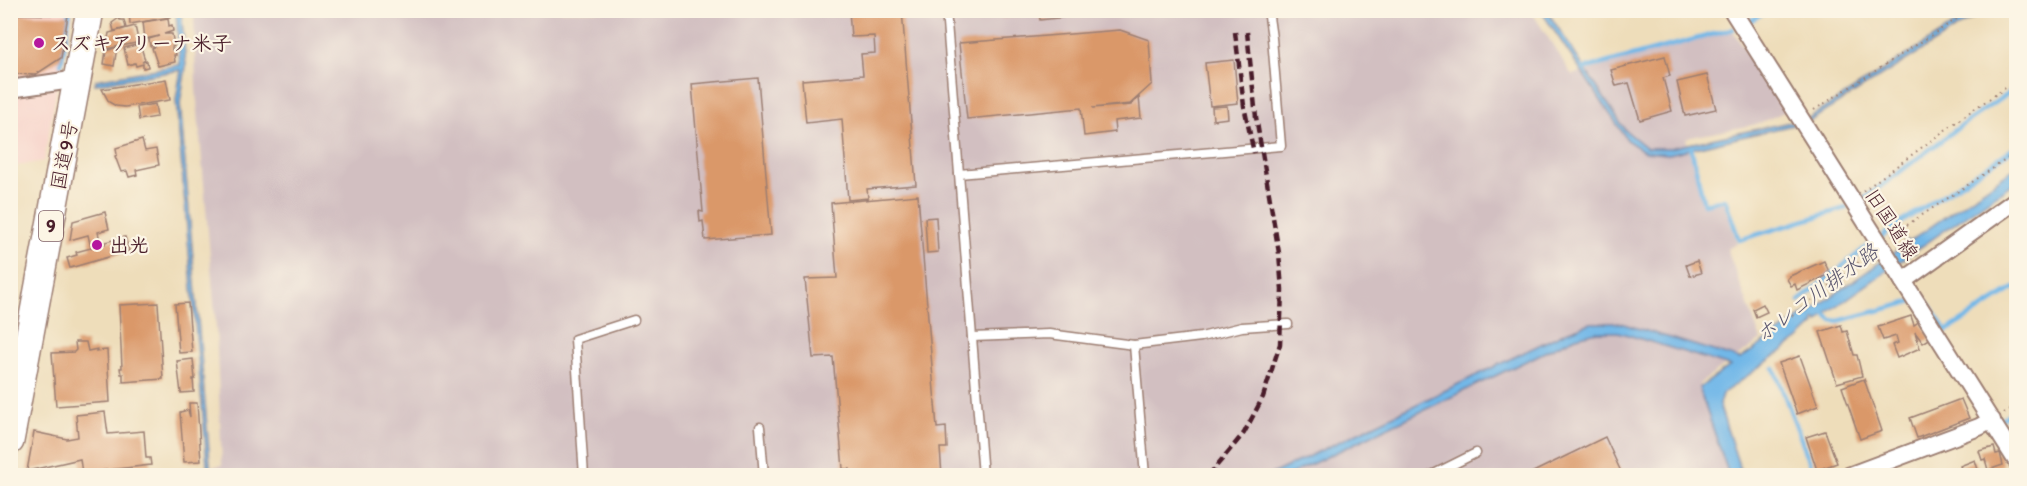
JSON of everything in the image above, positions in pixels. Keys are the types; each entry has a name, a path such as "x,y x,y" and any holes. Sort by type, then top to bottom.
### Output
{"highway":[{"name":"国道9号","path":"10,441 24,345 90,10"}],"street":[{"name":"旧国道線","path":"1732,10 2016,460"},
{"path":"10,90 78,79"},
{"path":"1900,276 2016,200"},
{"path":"1848,476 1979,427 1992,420"}],"lane":[{"path":"946,10 983,476"},
{"path":"959,174 1281,146 1268,10"},
{"path":"584,476 575,339 634,320"},
{"path":"972,337 1049,334 1134,345 1201,337 1242,327 1288,324"},
{"path":"1134,345 1145,476"},
{"path":"760,427 764,476"},
{"path":"1430,476 1476,453"}],"path":[{"path":"1798,116 1807,114 1971,10"},
{"path":"1851,200 1971,111 2016,81"},
{"path":"1792,316 1882,248 1890,236 2016,153"}],"shaded area":[{"name":"スズキアリーナ米子","path":"68,10 60,11 73,11 61,75 11,84 11,11"},
{"path":"194,11 1531,11 1572,75 1732,30 1786,111 1758,124 1686,138 1703,206 1723,201 1737,244 1727,249 1761,340 1699,384 1728,475 156,476 222,465 216,327 196,89"},
{"name":"スズキアリーナ米子","path":"57,86 44,161 11,167 11,97"}],"water":[{"path":"176,11 181,11 186,66 180,103 211,475 208,475 176,100 181,70 95,84 96,80 180,65"},
{"path":"1541,11 1547,11 1625,130 1647,148 1670,148 1809,118 1975,11 1984,11 1810,121 1669,154 1645,152 1628,141"},
{"path":"2016,167 2016,181 1830,311 1818,322 1816,319 1813,321 1815,324 1799,339 1722,394 1719,404 1742,475 1729,475 1699,388 1730,366 1618,332 1597,332 1576,337 1289,475 1268,476 1566,332 1591,323 1620,323 1740,359 1807,313 1811,315 1811,311 1906,244 1904,241 1909,242"}],"building":[{"path":"129,10 169,10 170,17 130,24"},
{"path":"849,10 902,10 916,185 867,189 868,198 848,200 842,119 806,123 802,80 863,75 861,54 875,53 874,36 851,37"},
{"path":"1001,10 1023,10 1023,15 1002,18"},
{"path":"1039,10 1084,10 1084,15 1040,20"},
{"name":"スズキアリーナ米子","path":"10,14 68,15 61,58 35,75 14,74"},
{"path":"119,18 124,20 126,28 114,31 112,23"},
{"path":"168,18 169,26 172,25 173,31 164,34 172,34 175,62 158,66 152,48 155,45 150,46 149,39 159,36 145,39 143,22"},
{"path":"135,26 138,40 140,39 141,42 106,49 109,33"},
{"path":"1120,30 1149,40 1152,84 1130,104 1092,108 1131,105 1139,97 1141,118 1114,121 1115,132 1084,136 1081,108 967,119 959,43"},
{"path":"140,44 145,60 142,62 147,61 148,67 143,68 143,64 136,66 135,63 128,65 124,48"},
{"path":"117,47 114,66 104,64 106,51"},
{"path":"1665,56 1670,76 1663,78 1672,111 1640,120 1629,83 1616,86 1611,70"},
{"path":"1234,60 1238,103 1210,106 1205,63"},
{"path":"1707,75 1716,109 1685,116 1677,82"},
{"path":"758,78 771,235 705,240 703,221 700,222 699,211 703,212 692,84"},
{"path":"166,79 170,100 125,107 116,106 109,102 102,89"},
{"path":"155,104 157,117 139,120 137,107"},
{"path":"1227,106 1228,118 1213,120 1212,107"},
{"path":"142,140 145,151 156,149 159,165 136,170 137,175 129,177 127,171 121,172 115,156 117,155 116,148"},
{"path":"918,195 937,428 946,427 947,448 940,448 942,476 851,476 850,469 843,469 833,357 813,358 805,279 837,278 831,203"},
{"path":"105,212 109,229 98,232 101,245 125,237 129,251 70,268 67,258 77,255 76,252 91,248 88,235 70,240 73,221"},
{"path":"936,217 938,252 927,253 925,218"},
{"path":"1697,261 1701,273 1690,276 1686,265"},
{"path":"1824,261 1830,274 1797,290 1795,284 1791,286 1787,279 1790,276"},
{"path":"158,303 163,379 123,382 120,368 122,368 119,305"},
{"path":"188,303 192,352 179,353 175,304"},
{"path":"1763,304 1767,312 1756,317 1753,309"},
{"path":"1911,316 1914,325 1920,321 1931,338 1923,343 1915,332 1920,348 1897,358 1892,345 1898,343 1896,336 1883,340 1878,327"},
{"path":"1841,325 1843,332 1847,331 1854,355 1857,355 1862,376 1837,383 1820,332"},
{"path":"75,342 86,342 88,351 107,350 110,402 56,406 52,353 74,352"},
{"path":"1800,356 1818,406 1797,414 1779,363"},
{"path":"193,359 194,392 181,393 177,361"},
{"path":"1864,379 1882,431 1860,439 1842,387"},
{"path":"1961,399 1969,418 1917,438 1910,418"},
{"path":"189,403 197,403 201,461 184,462 180,412 188,410 190,417"},
{"path":"105,412 108,434 144,431 146,458 150,458 151,465 82,473 80,459 27,471 34,432 67,439 78,437 76,415"},
{"path":"1825,431 1837,463 1817,470 1806,437"},
{"path":"1605,437 1623,476 1525,476"},
{"path":"1994,447 1996,454 2000,453 2003,465 1988,470 1985,459 1982,460 1979,451"},
{"path":"1975,460 1980,476 1963,476 1960,466"}],"waterway":[{"path":"61,64 70,10"},
{"path":"1747,23 1767,10"},
{"path":"1583,69 1733,29"},
{"path":"1860,202 1962,125 2016,88"},
{"path":"1691,147 1704,204 1725,199 1739,240 1846,208"},
{"path":"1882,237 2016,147"},
{"name":"ホレコ川排水路","path":"1799,301 1870,244"},
{"name":"ホレコ川排水路","path":"1821,311 1832,320 1838,321 1908,303 1923,296 1946,331 2016,287"},
{"path":"1774,368 1815,476"},
{"path":"2001,419 2016,409"}],"railway":[{"path":"1235,32 1244,106 1254,153"},
{"path":"1208,476 1244,433 1263,397 1280,344 1282,290 1279,253 1256,117 1247,32"}],"place":[{"name":"スズキアリーナ米子","path":"39,43"},
{"name":"出光","path":"97,245"}]}
